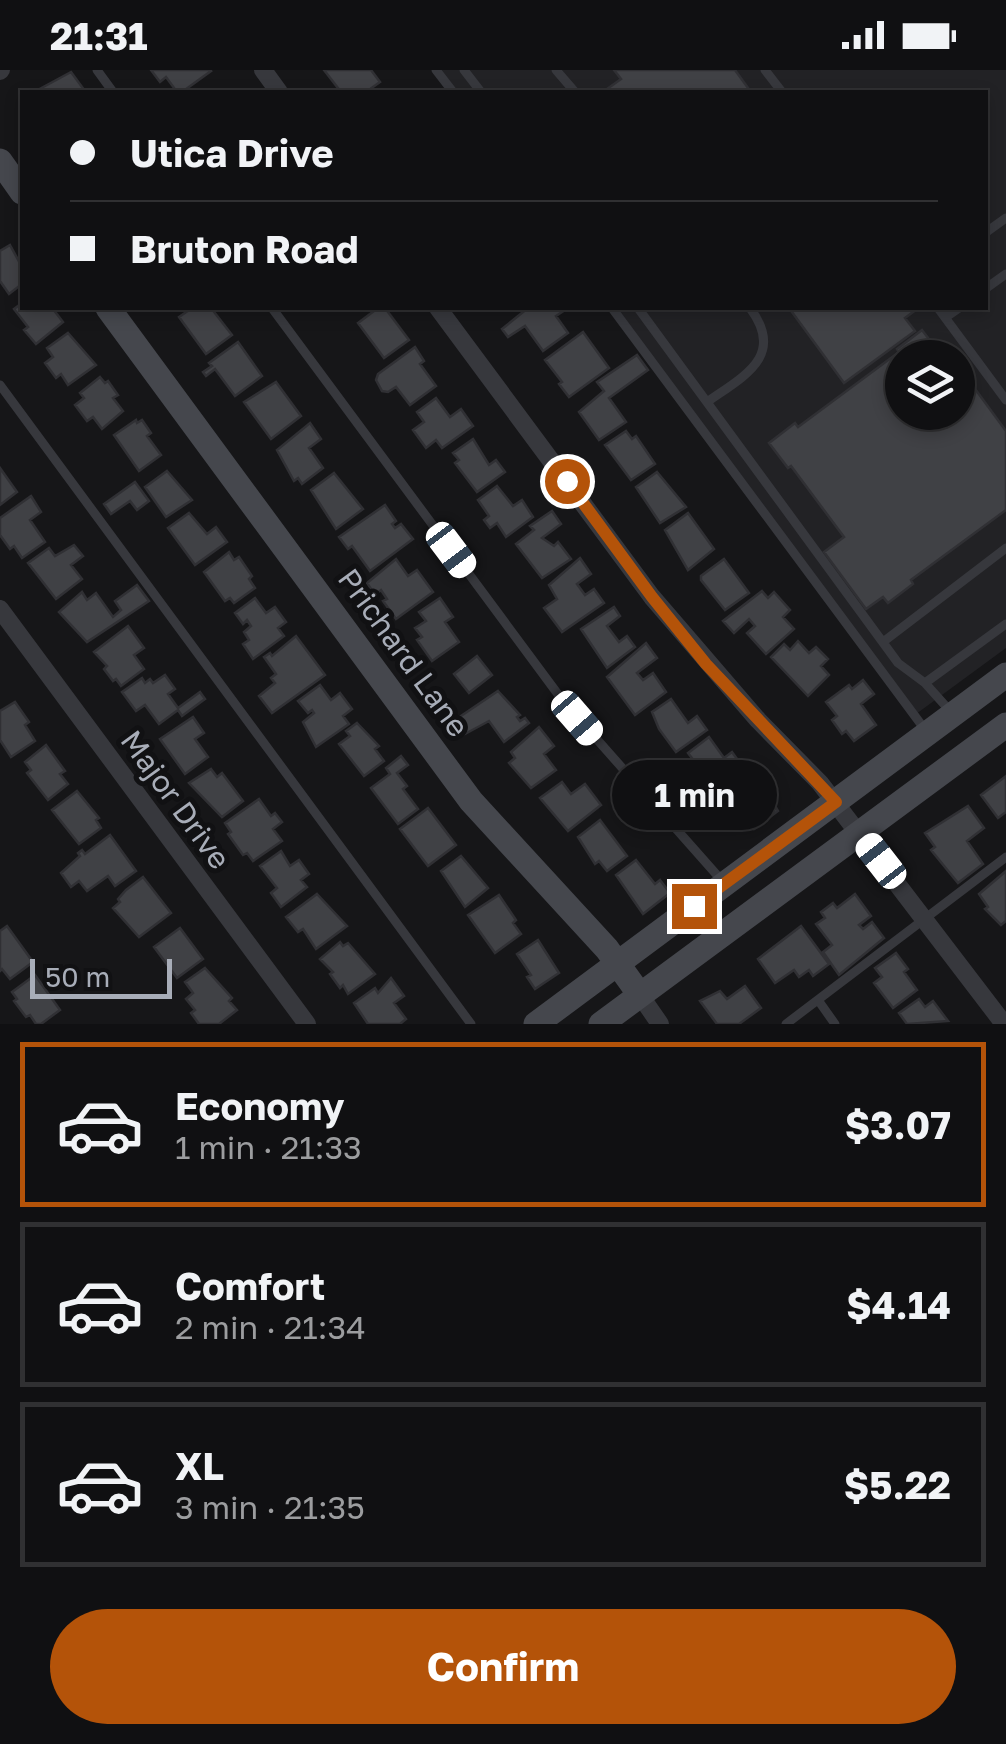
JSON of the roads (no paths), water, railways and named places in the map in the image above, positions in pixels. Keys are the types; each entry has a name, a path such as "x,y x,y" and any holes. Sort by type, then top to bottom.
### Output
{"main road":[{"path":"0,162 20,189"},
{"name":"Prichard Lane","path":"109,310 472,800 618,963 640,995"},
{"path":"536,1024 1006,675"},
{"path":"601,1024 1006,725"}],"street":[{"path":"263,70 278,90"},
{"path":"439,310 652,597 706,664 836,802 1004,1024"},
{"name":"Major Drive","path":"0,609 306,1024"},
{"name":"Prichard Lane","path":"640,995 660,1024"}],"lane":[{"path":"97,70 112,90"},
{"path":"436,70 451,90"},
{"path":"556,70 573,90"},
{"path":"273,310 563,701 725,883"},
{"path":"613,310 927,734"},
{"path":"639,310 898,663 953,714"},
{"path":"708,402 761,358 764,334 752,310"},
{"path":"940,310 1006,400"},
{"path":"946,317 956,310"},
{"path":"0,385 471,1024"},
{"path":"883,642 1006,548"},
{"path":"925,684 1006,624"},
{"path":"786,1024 1006,856"},
{"path":"818,1000 835,1024"}]}
